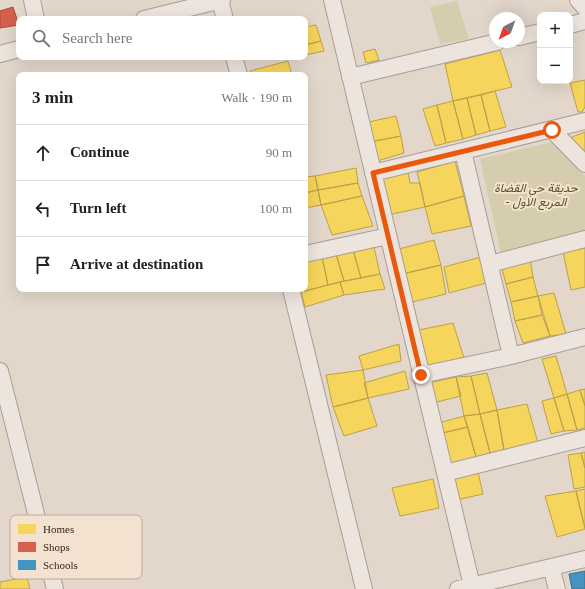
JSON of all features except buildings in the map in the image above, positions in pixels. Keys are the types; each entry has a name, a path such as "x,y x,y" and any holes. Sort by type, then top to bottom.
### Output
{"street":[{"path":"32,0 35,16"},
{"path":"156,16 221,0 224,16"},
{"path":"332,0 444,473 465,587 585,559"},
{"path":"578,0 585,8"},
{"path":"573,24 585,21"},
{"path":"525,36 537,33"},
{"path":"350,76 489,44"},
{"path":"0,54 16,50"},
{"path":"235,60 238,72"},
{"path":"373,173 585,121"},
{"path":"552,130 585,164"},
{"path":"463,151 512,356"},
{"path":"308,253 388,236"},
{"path":"490,264 585,239"},
{"path":"292,292 364,589"},
{"path":"421,375 512,356 585,337"},
{"path":"0,371 36,515"},
{"path":"444,473 585,438"},
{"path":"551,567 557,589"},
{"path":"52,579 54,589"}],"green space":[{"path":"457,1 469,39 440,44 430,7"},
{"name":"حديقة حي القضاة - المربع الاول","path":"552,142 585,176 585,230 501,254 480,159"}],"route":[{"path":"421,375 373,173 552,130"}]}
